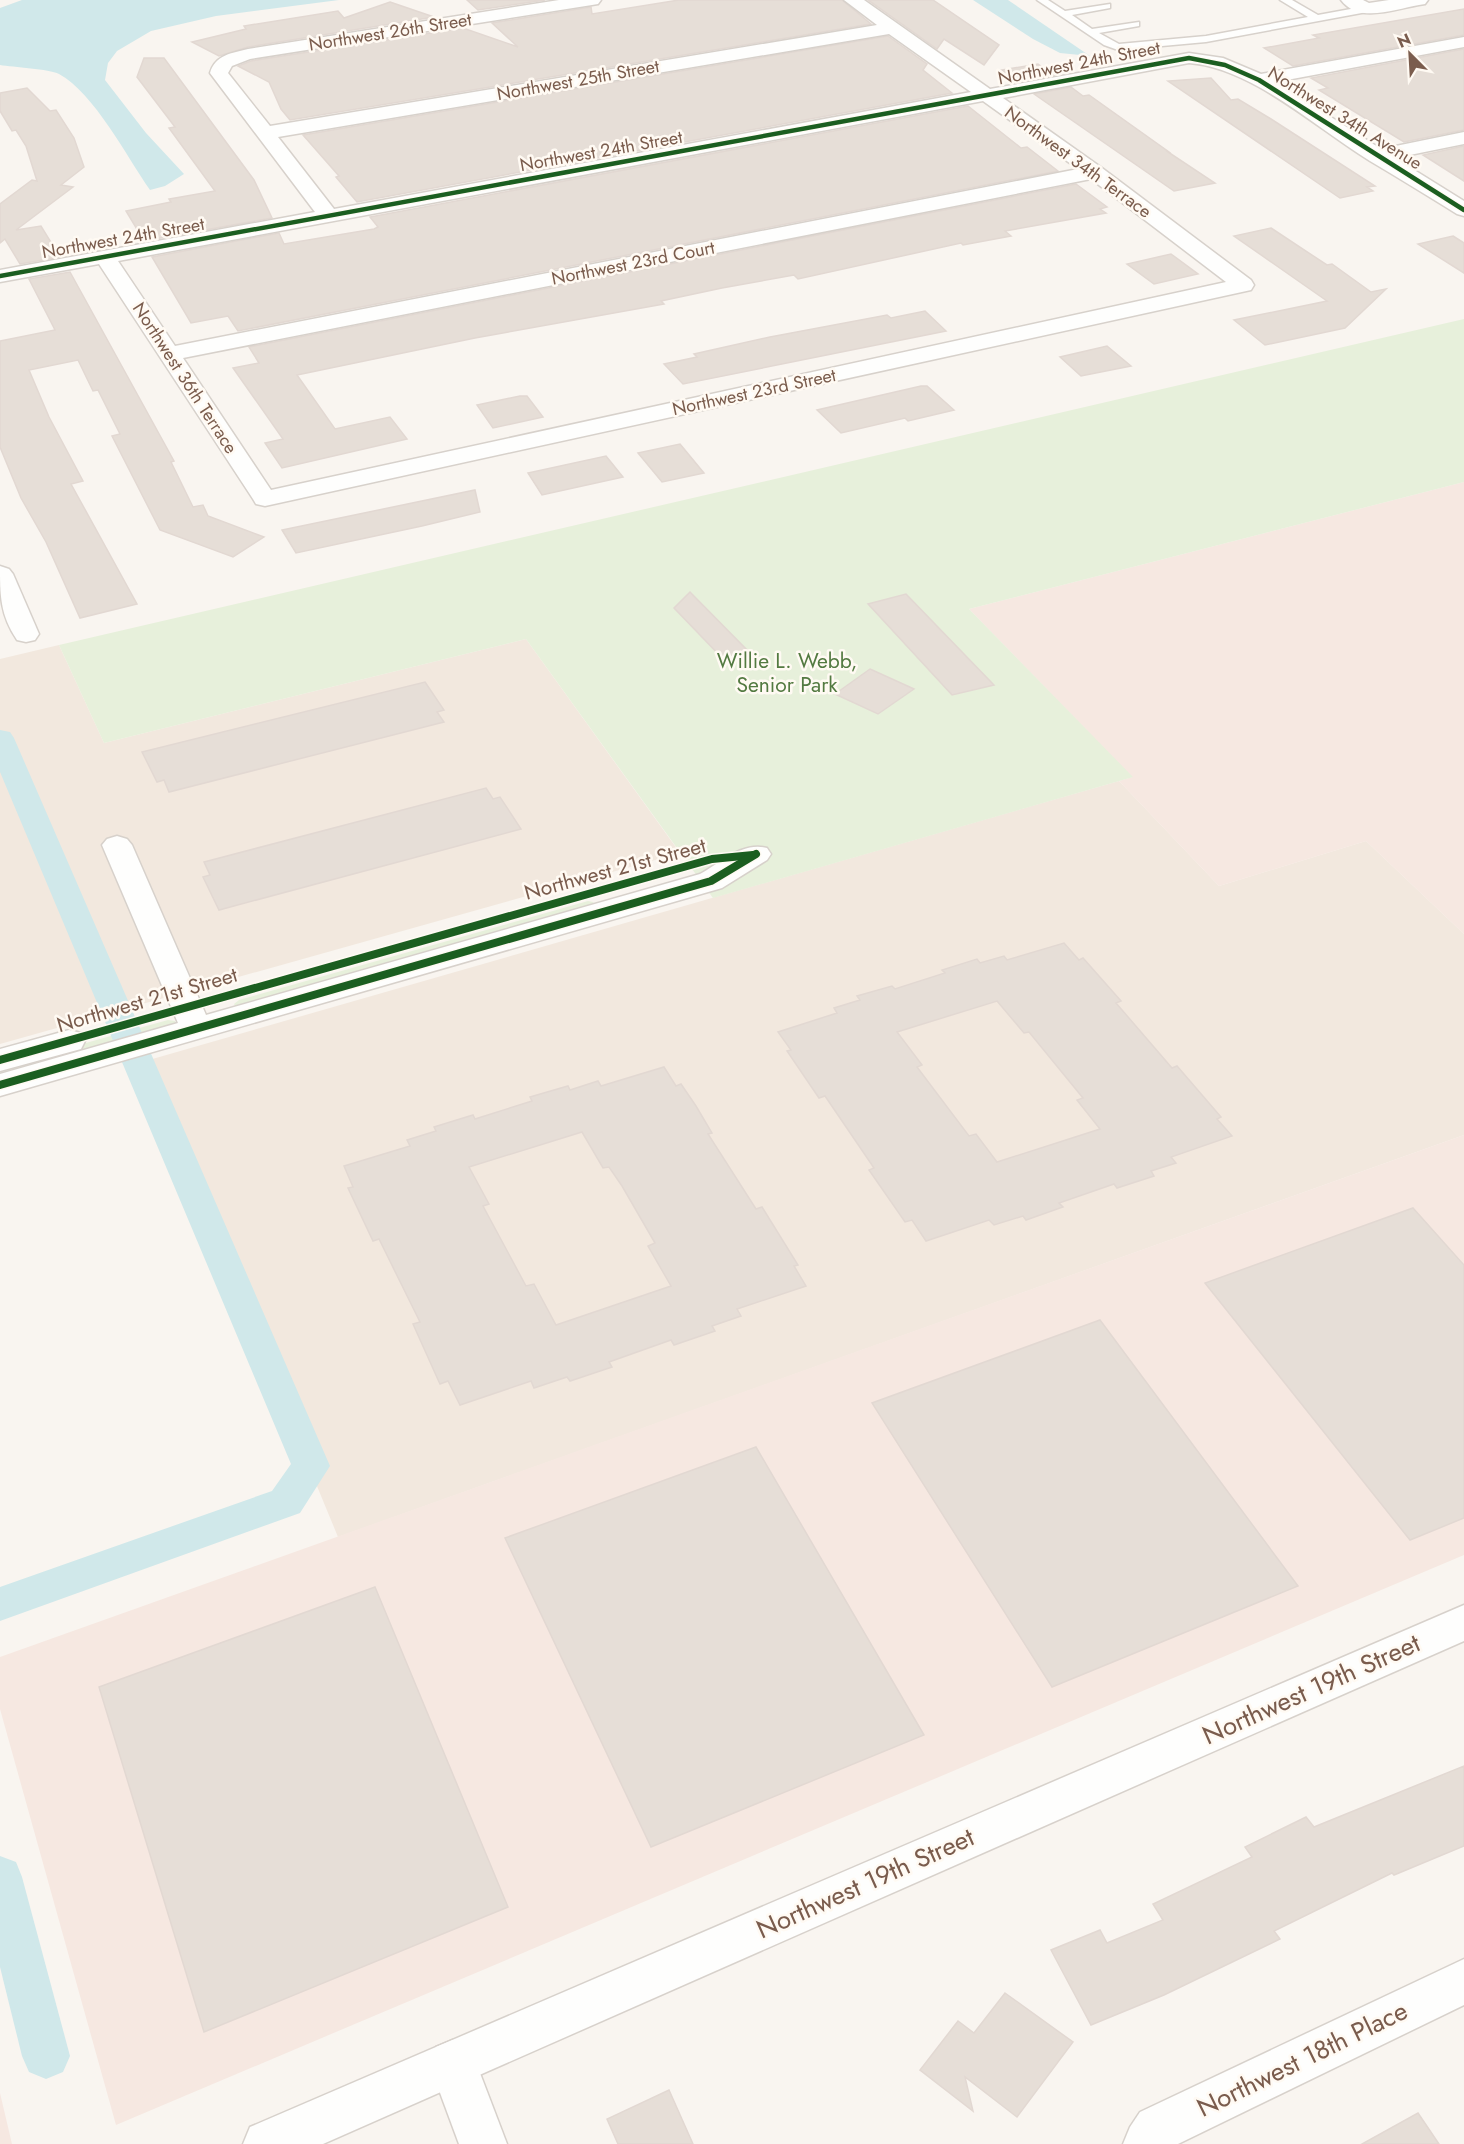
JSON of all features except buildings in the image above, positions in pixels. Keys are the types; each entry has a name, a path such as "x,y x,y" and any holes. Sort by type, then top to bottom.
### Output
{"street":[{"name":"Northwest 26th Street","path":"266,133 219,74 219,68 226,61 248,54 592,0"},
{"name":"Northwest 34th Terrace","path":"853,0 1095,172 1243,285"},
{"path":"1350,0 1367,9 1419,0"},
{"path":"442,7 456,21"},
{"name":"Northwest 25th Street","path":"266,133 891,27"},
{"path":"1259,80 1464,42"},
{"name":"Northwest 24th Street","path":"0,276 1189,58 1207,59"},
{"name":"Northwest 34th Avenue","path":"1207,59 1230,65 1259,80 1464,210"},
{"path":"266,133 329,216"},
{"path":"1376,156 1464,138"},
{"name":"Northwest 23rd Court","path":"170,354 1095,172"},
{"name":"Northwest 36th Terrace","path":"105,256 265,499"},
{"name":"Northwest 23rd Street","path":"265,499 1243,285"},
{"path":"0,574 26,634"},
{"path":"117,845 192,1018"},
{"name":"Northwest 21st Street","path":"0,1060 192,1018 711,881 723,876 756,854 712,859 192,1018 0,1084"},
{"name":"Northwest 19th Street","path":"267,2144 1464,1622"},
{"name":"Northwest 18th Place","path":"1147,2144 1157,2129 1464,1980"},
{"path":"453,2063 483,2144"}],"lane":[{"path":"1042,0 1107,43 1118,47 1135,47 1173,40 1206,39 1367,9"},
{"path":"1285,0 1316,18"},
{"path":"1063,14 1107,6"},
{"path":"1090,32 1136,24"}],"shaded area":[{"path":"1464,482 1464,934 1366,841 1219,886 1119,781 1132,777 969,609"},
{"path":"526,639 680,853 0,1044 0,659 59,645 104,743"},
{"path":"1119,781 1219,886 1366,841 1464,934 1464,1135 338,1537 142,1062"},
{"path":"1464,1135 1464,1555 116,2125 0,1709 0,1657"},
{"path":"0,2093 12,2144 0,2144"}],"green space":[{"name":"Willie L. Webb, Senior Park","path":"1464,319 1464,482 969,609 1133,777 713,898 526,639 104,743 59,645"},
{"path":"588,901 593,902 596,906 236,1008 234,1004 239,1000"},
{"path":"168,1020 175,1021 176,1025 0,1078 0,1067"}],"water":[{"path":"22,0 339,0 216,16 151,31 117,51 108,63 105,80 146,133 184,174 165,186 150,190 97,110 72,83 54,72 0,65 0,8"},
{"path":"973,0 1008,0 1090,56 1060,53 1033,39"}],"waterway":[{"path":"0,738 311,1466 286,1502 0,1604"},
{"path":"0,1877 46,2056"}],"cycle path":[{"path":"0,276 1189,58 1225,65 1259,80 1464,210"},
{"path":"0,1085 711,881 756,854"},
{"path":"0,1060 712,859 753,855"}]}
